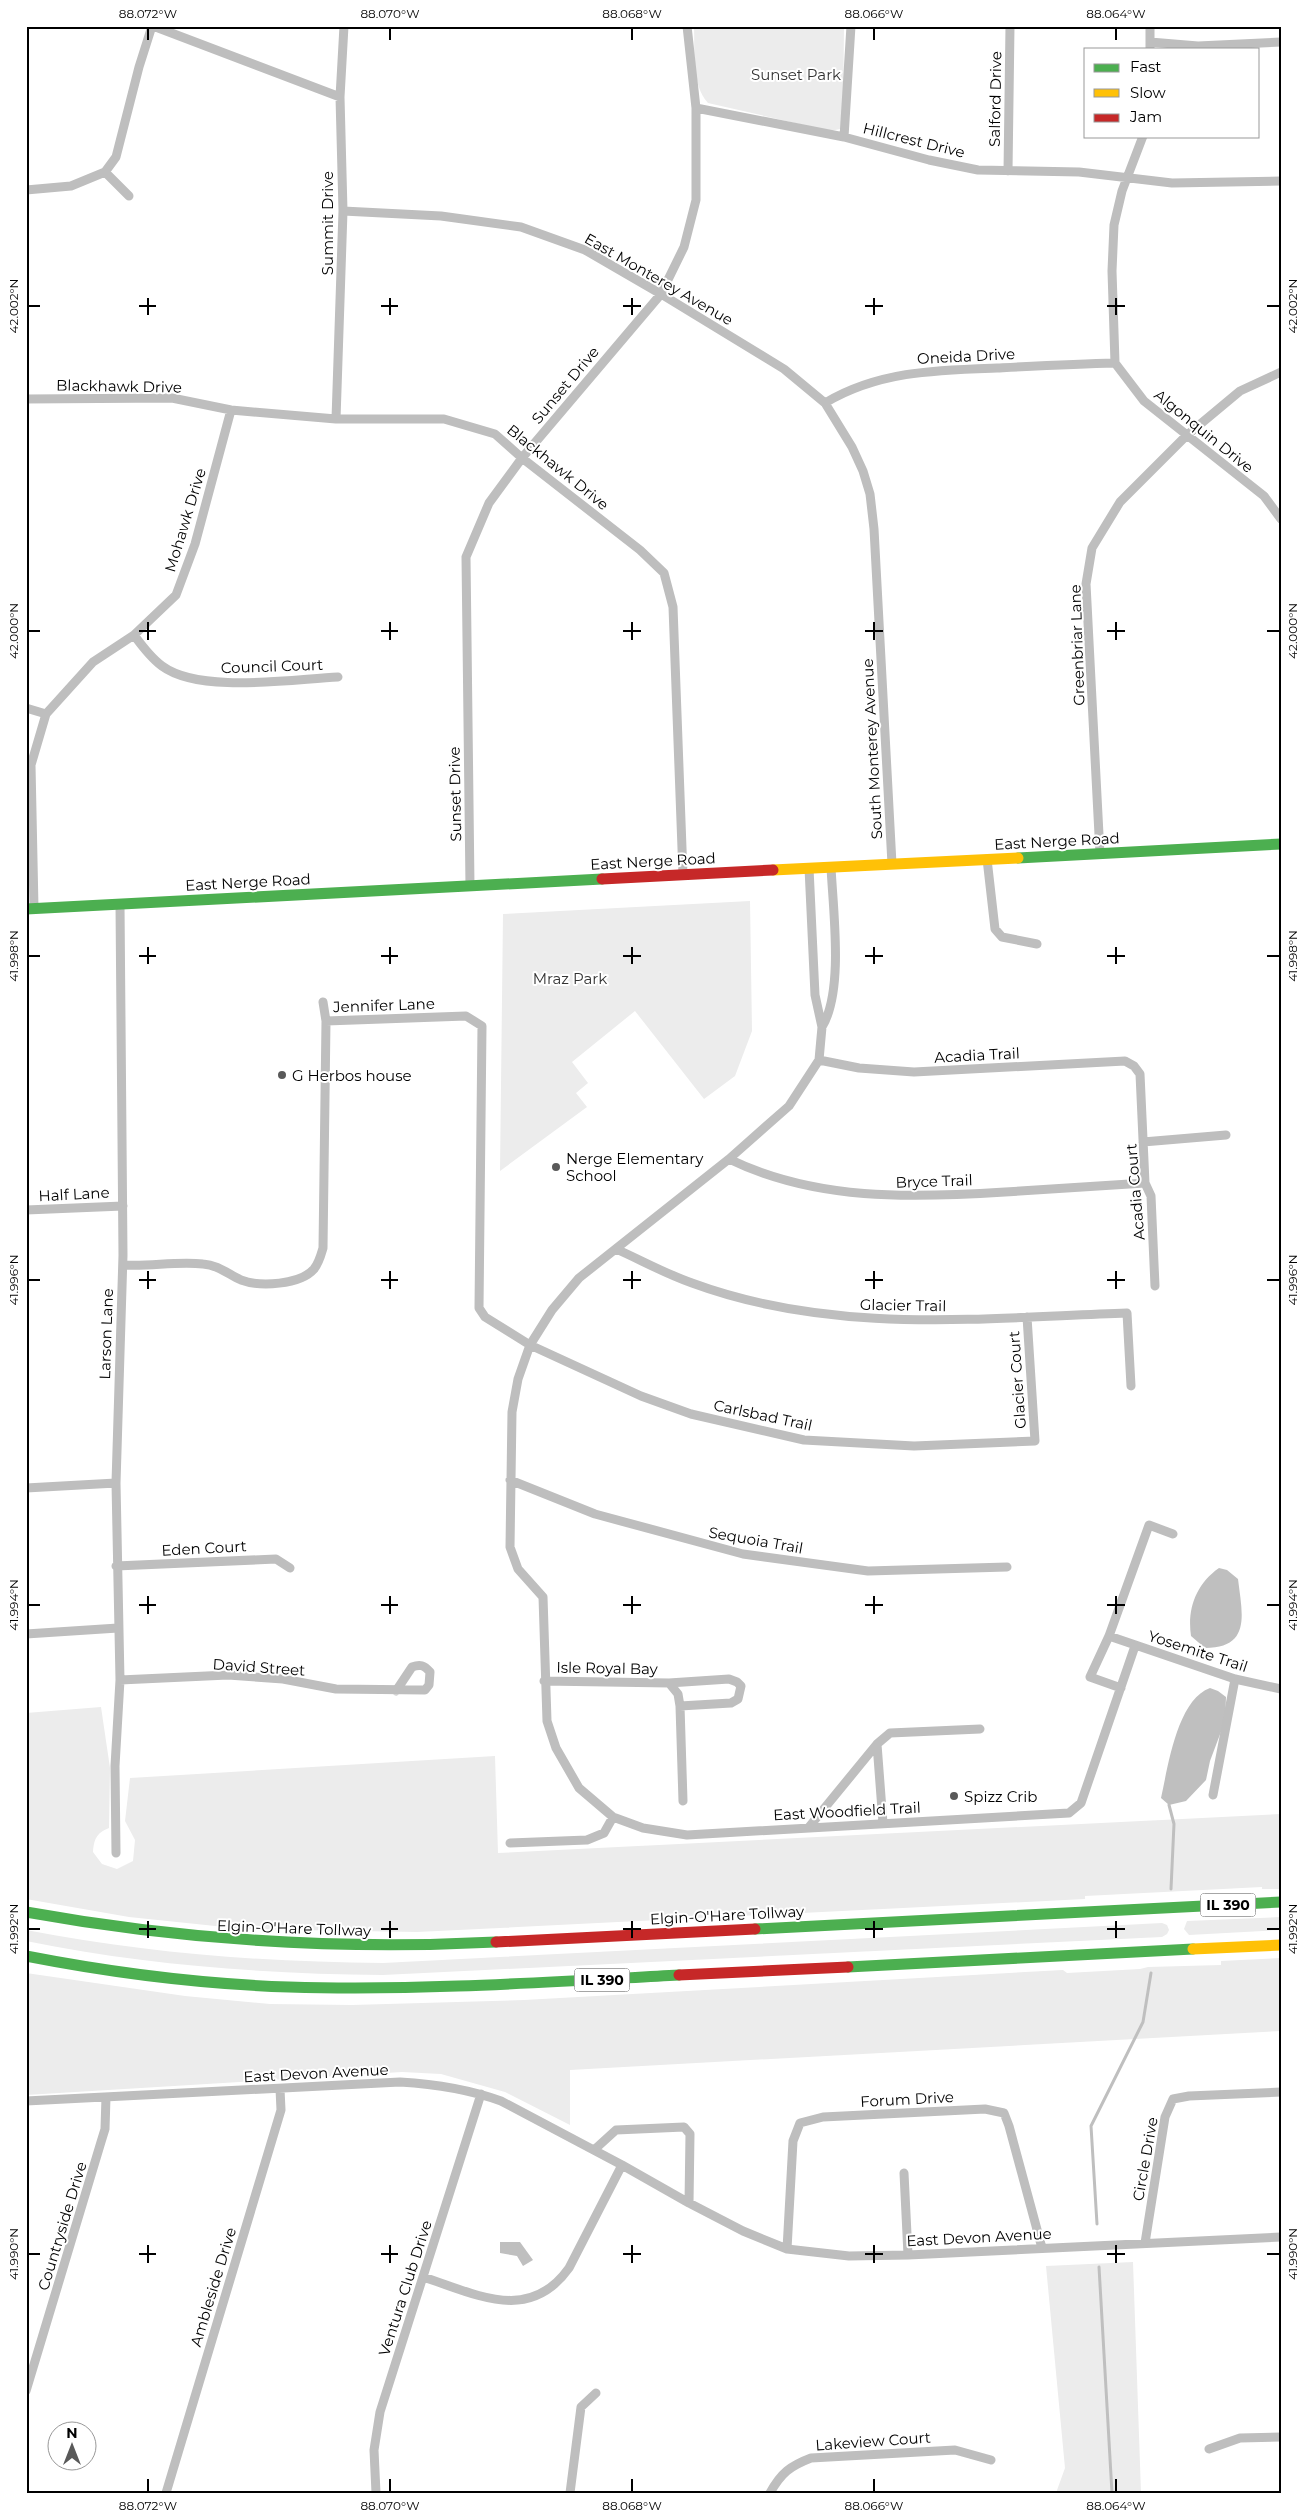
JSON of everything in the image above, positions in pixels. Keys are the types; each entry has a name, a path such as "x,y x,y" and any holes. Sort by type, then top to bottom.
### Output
{"main road":[{"name":"East Nerge Road","path":"30,908 1281,844"},
{"name":"Elgin-O'Hare Tollway","path":"26,1912 180,1936 239,1942 350,1946 476,1943 1281,1902"},
{"name":"IL 390","path":"26,1956 140,1975 213,1983 277,1988 359,1990 1281,1945"}],"street":[{"path":"26,190 71,186 105,172 116,157 139,67 153,26 340,97"},
{"name":"Summit Drive","path":"336,419 343,211 340,97 344,26"},
{"name":"Sunset Drive","path":"470,886 466,558 489,503 522,458 660,294 684,247 696,200 696,108 687,26"},
{"path":"844,137 851,26"},
{"name":"Salford Drive","path":"1008,171 1010,26"},
{"path":"1150,26 1150,45 1198,46 1281,42"},
{"name":"Hillcrest Drive","path":"696,108 844,137 962,168 1079,172 1201,184 1281,180"},
{"path":"1115,362 1112,271 1114,225 1127,178 1142,138"},
{"path":"105,172 129,196"},
{"name":"East Monterey Avenue","path":"343,211 441,216 521,226 585,250 784,369 825,403"},
{"name":"Oneida Drive","path":"825,403 865,383 897,375 962,369 1115,362"},
{"name":"Algonquin Drive","path":"1115,362 1144,401 1264,496 1281,519"},
{"name":"Greenbriar Lane","path":"1100,854 1086,584 1092,548 1120,502 1186,436 1240,391 1281,372"},
{"name":"Blackhawk Drive","path":"26,399 172,398 231,410 336,419 444,419 495,434 522,458 640,550 664,573 673,607 683,875"},
{"name":"South Monterey Avenue","path":"825,403 852,447 870,494 874,529 892,864"},
{"name":"Mohawk Drive","path":"30,908 32,765 46,714 94,662 134,635 176,595 195,544 231,410"},
{"name":"Council Court","path":"134,635 162,666 174,673 210,682 338,677"},
{"path":"26,708 46,714"},
{"path":"987,859 995,929 1002,937 1037,944"},
{"path":"822,1027 828,1017 835,966 831,867"},
{"path":"510,1843 587,1840 604,1833 613,1817 579,1788 556,1748 547,1721 544,1681 544,1602 540,1591 518,1569 511,1553 510,1480 512,1412 518,1379 530,1345 566,1292 596,1263 729,1160 789,1106 819,1060 822,1027 815,995 809,868"},
{"name":"Larson Lane","path":"116,1853 115,1766 120,1680 116,1566 116,1483 123,1265 120,904"},
{"path":"323,1002 326,1021"},
{"name":"Jennifer Lane","path":"123,1265 207,1264 242,1280 256,1283 285,1282 303,1277 313,1270 320,1260 323,1248 326,1021 466,1016 482,1026 479,1308 485,1317 530,1345"},
{"name":"Acadia Trail","path":"819,1060 859,1068 914,1072 1125,1061 1134,1066"},
{"name":"Acadia Court","path":"1134,1066 1140,1074 1145,1183 1151,1196 1155,1286"},
{"path":"1144,1142 1226,1136"},
{"name":"Bryce Trail","path":"729,1160 750,1170 790,1182 838,1191 892,1196 958,1195 1145,1183"},
{"name":"Half Lane","path":"26,1210 122,1206"},
{"name":"Glacier Trail","path":"616,1249 692,1284 798,1310 883,1321 1127,1314 1131,1386"},
{"name":"Glacier Court","path":"1027,1317 1035,1441"},
{"name":"Carlsbad Trail","path":"530,1345 641,1396 691,1414 804,1440 914,1446 1035,1441"},
{"name":"Sequoia Trail","path":"510,1480 595,1514 743,1554 868,1571 1007,1566"},
{"path":"26,1488 116,1483"},
{"path":"1136,1646 1121,1688 1090,1677 1109,1636 1149,1526 1173,1534"},
{"name":"Eden Court","path":"116,1566 276,1559 290,1568"},
{"path":"26,1634 118,1628"},
{"name":"Yosemite Trail","path":"1109,1636 1235,1679 1281,1689"},
{"name":"David Street","path":"120,1680 228,1675 283,1680 336,1689 396,1691"},
{"name":"Isle Royal Bay","path":"544,1681 669,1683 729,1679 741,1686 738,1699 731,1703 680,1706"},
{"path":"1213,1795 1235,1679"},
{"name":"Isle Royal Bay","path":"669,1683 678,1694 680,1706 683,1801"},
{"name":"East Woodfield Trail","path":"613,1817 644,1828 687,1835 1069,1813 1080,1804 1121,1688"},
{"path":"809,1827 877,1744 890,1733 980,1730"},
{"path":"877,1744 883,1823"},
{"name":"East Devon Avenue","path":"26,2101 400,2082 430,2084 482,2094 526,2114 743,2231 787,2248 849,2256 908,2255 1281,2237"},
{"name":"Ambleside Drive","path":"166,2493 281,2110 280,2089"},
{"name":"Circle Drive","path":"1145,2243 1165,2117 1173,2099 1189,2096 1281,2092"},
{"name":"Ventura Club Drive","path":"376,2493 374,2450 377,2426 482,2094"},
{"name":"Countryside Drive","path":"26,2391 105,2129 106,2097"},
{"name":"Forum Drive","path":"787,2248 793,2141 800,2123 823,2116 985,2109 1004,2114 1009,2126 1042,2248"},
{"path":"594,2150 616,2130 684,2127 690,2134 689,2203"},
{"path":"423,2277 502,2300 525,2300 543,2294 559,2282 570,2268 622,2165"},
{"path":"904,2172 908,2255"},
{"path":"570,2493 581,2407 596,2393"},
{"path":"1209,2449 1240,2438 1281,2437"},
{"name":"Lakeview Court","path":"770,2493 779,2476 799,2463 811,2458 955,2450 991,2460"}],"green space":[{"name":"Sunset Park","path":"694,26 844,26 843,123 840,129 830,131 708,103 696,77"},
{"name":"Mraz Park","path":"750,901 752,1031 735,1076 704,1099 635,1011 572,1062 588,1083 576,1093 587,1107 500,1171 503,914"},
{"path":"101,1707 110,1768 109,1828 96,1837 93,1852 102,1864 117,1869 133,1861 135,1840 125,1821 130,1778 495,1756 498,1853 1281,1814 1281,1889 1262,1889 1262,1887 1085,1896 1085,1899 417,1932 244,1929 129,1917 26,1899 26,1713"},
{"path":"1281,1917 1281,1930 1189,1935 1184,1929 1187,1921"},
{"path":"1162,1923 1167,1925 1169,1930 1162,1937 383,1975 293,1973 204,1967 115,1956 26,1941 26,1930 115,1945 204,1955 293,1961 383,1963"},
{"path":"1281,1958 1281,2031 570,2070 570,2125 505,2092 441,2074 402,2072 26,2095 26,1973 185,1996 270,2004 352,2005 524,2000 1063,1970 1067,1973 1148,1967 1221,1965 1221,1961"},
{"path":"1133,2262 1141,2493 1056,2493 1065,2468 1046,2266"}],"shaded area":[{"path":"1219,1568 1227,1570 1238,1579 1242,1616 1241,1626 1231,1642 1205,1648 1191,1636 1190,1616 1199,1589 1211,1574"},
{"path":"1210,1688 1226,1697 1225,1721 1210,1761 1206,1780 1186,1801 1169,1805 1161,1798 1176,1736 1189,1706 1199,1695"},
{"path":"500,2242 520,2242 533,2260 523,2266 517,2256 500,2253"}],"waterway":[{"path":"1169,1805 1174,1824 1171,1889"},
{"path":"1097,2224 1091,2126 1143,2022 1151,1973"},
{"path":"1099,2267 1112,2493"}],"traffic: fast":[{"path":"1018,858 1281,844"},
{"path":"26,909 602,879"},
{"path":"755,1929 1281,1902"},
{"path":"26,1912 143,1930 260,1940 378,1945 496,1942"},
{"path":"848,1967 1193,1949"},
{"path":"26,1956 91,1968 157,1977 289,1987 435,1987 679,1975"}],"traffic: slow":[{"path":"773,870 1018,858"},
{"path":"1193,1949 1281,1945"}],"traffic: jam":[{"path":"602,879 773,870"},
{"path":"496,1942 755,1929"},
{"path":"679,1975 848,1967"}],"place":[{"name":"G Herbos house","path":"282,1075"},
{"name":"Nerge Elementary School","path":"556,1167"},
{"name":"Spizz Crib","path":"954,1796"}]}
